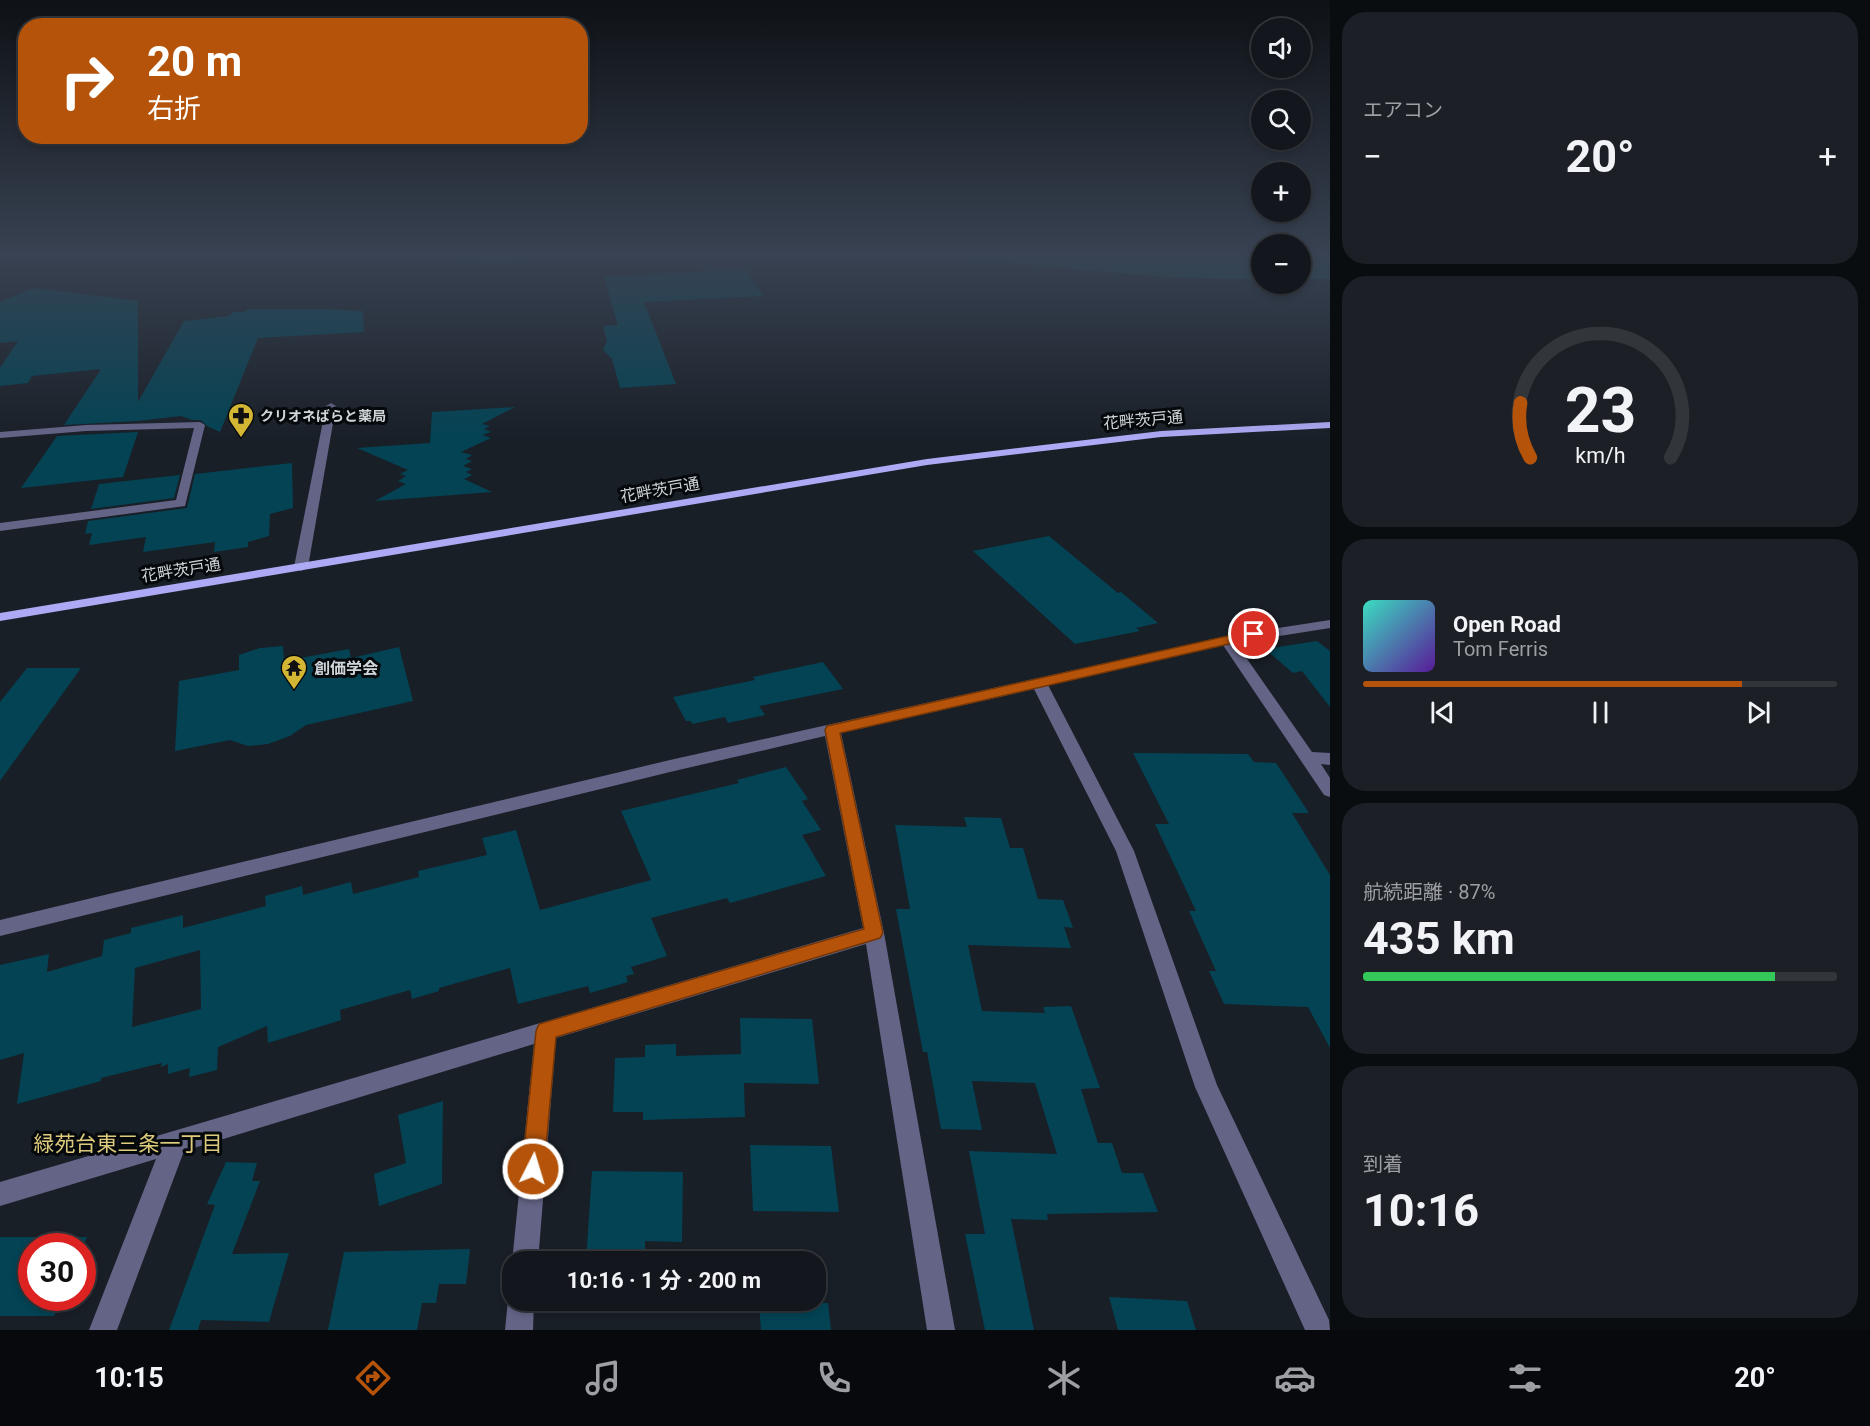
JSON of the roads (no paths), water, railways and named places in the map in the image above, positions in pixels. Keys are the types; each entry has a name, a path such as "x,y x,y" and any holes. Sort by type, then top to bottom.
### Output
{"main road":[{"name":"花畔茨戸通","path":"0,617 927,462 1161,434 1330,424"}],"street":[{"path":"301,567 331,406"},
{"path":"0,435 86,428 200,425 181,503 0,527"},
{"path":"0,928 658,769 1227,640 1330,624"},
{"path":"1227,640 1330,791"},
{"path":"1039,682 1125,851 1206,1087 1319,1330"},
{"path":"832,730 873,933 941,1330"},
{"path":"1308,758 1330,759"},
{"path":"0,1194 873,933"},
{"path":"526,1251 546,1031"},
{"path":"103,1330 175,1142"},
{"path":"519,1330 520,1311"}],"place":[{"name":"クリオネばらと薬局","path":"241,439"},
{"name":"創価学会","path":"294,691"}],"district":[{"name":"緑苑台東三条一丁目","path":"128,1144"}]}
